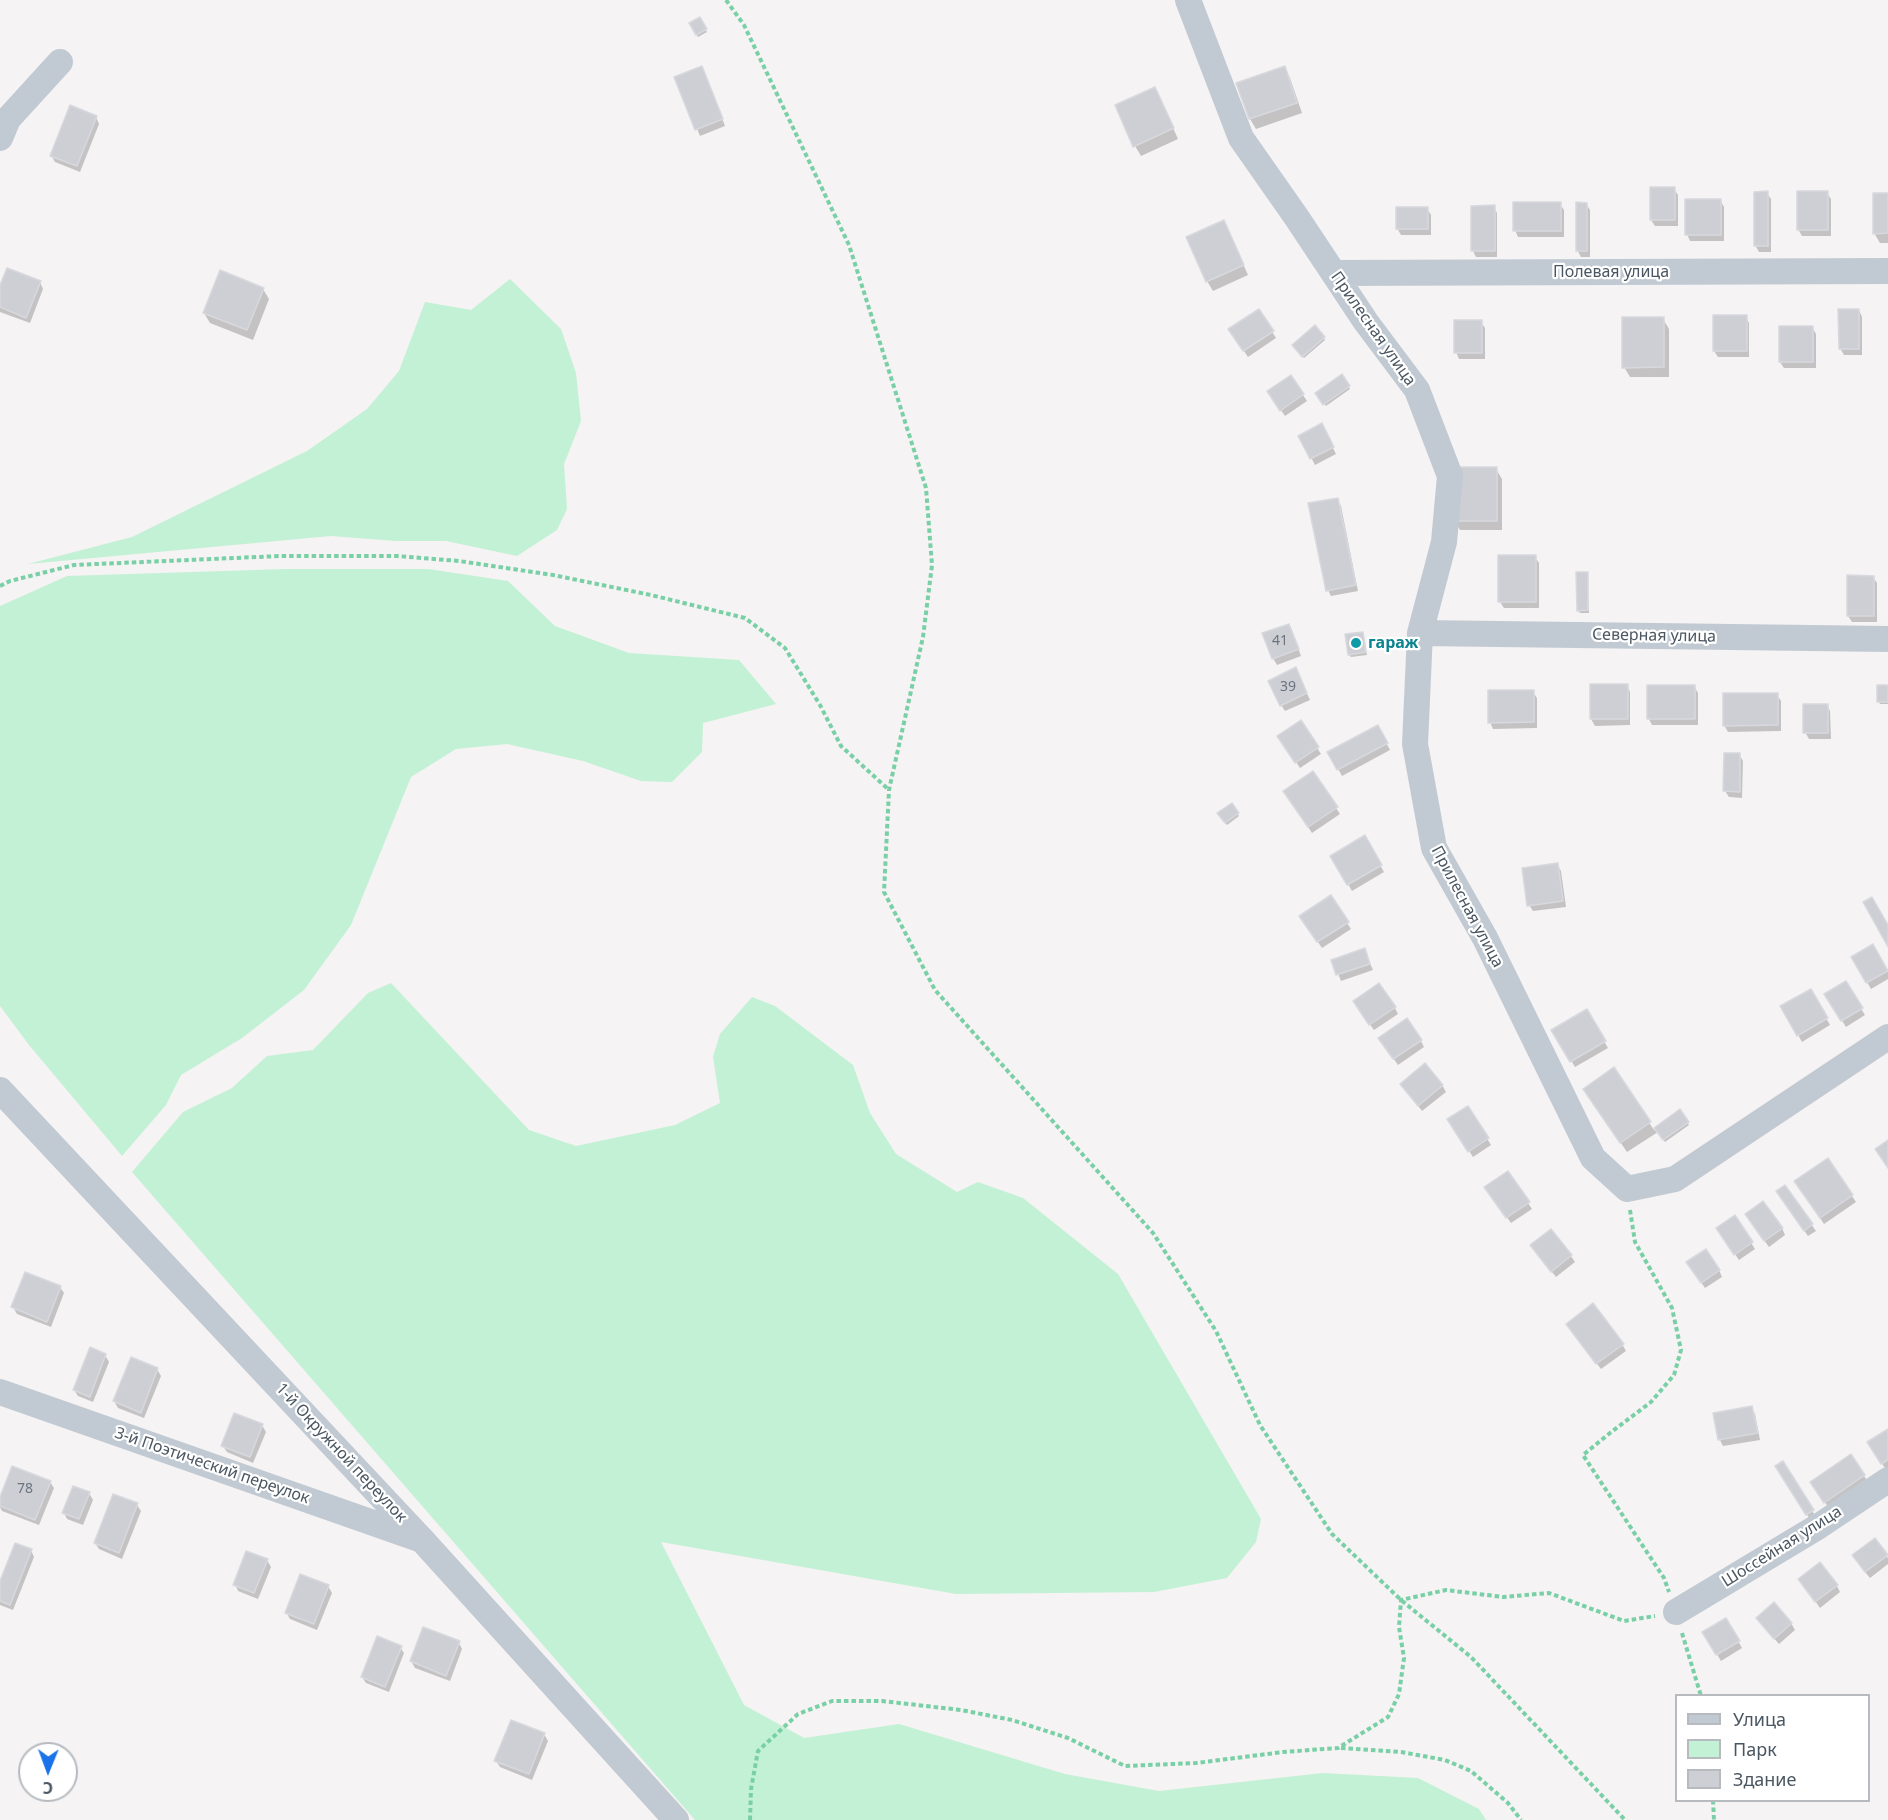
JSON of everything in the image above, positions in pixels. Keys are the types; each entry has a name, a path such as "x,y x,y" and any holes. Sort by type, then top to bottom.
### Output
{"street":[{"name":"Прилесная улица","path":"1188,0 1241,138 1366,322 1417,390 1450,476 1444,542 1420,633 1415,744 1434,848 1485,938 1593,1158 1627,1189"},
{"path":"3,125 60,62"},
{"name":"Полевая улица","path":"1334,273 1888,271"},
{"name":"Северная улица","path":"1420,633 1888,639"},
{"path":"1627,1189 1676,1179 1888,1037"},
{"name":"1-й Окружной переулок","path":"0,1090 423,1541 676,1820"},
{"name":"3-й Поэтический переулок","path":"0,1392 423,1541"},
{"name":"Шоссейная улица","path":"1676,1612 1819,1526 1888,1480"}],"path":[{"path":"726,0 744,25 849,245 926,488 932,565 922,637 889,790 884,892 935,990 1153,1233 1216,1331 1260,1425 1332,1534 1401,1600 1471,1657 1625,1820"},
{"path":"0,586 10,581 74,565 280,556 397,556 459,561 553,575 651,596 745,618 785,648 820,705 841,746 889,790"},
{"path":"1627,1189 1635,1242 1672,1308 1681,1350 1674,1375 1651,1402 1583,1455 1664,1578 1701,1694"},
{"path":"1401,1600 1446,1590 1503,1597 1549,1593 1624,1621 1676,1612"},
{"path":"1338,1748 1388,1717 1399,1694 1404,1659 1399,1627 1401,1600"},
{"path":"750,1820 751,1789 758,1751 798,1714 832,1701 882,1701 961,1710 1012,1720 1068,1738 1125,1766 1196,1763 1338,1748 1401,1752 1446,1760 1471,1771 1508,1803 1521,1820"},
{"path":"1713,1802 1714,1820"}],"green space":[{"path":"510,279 561,329 576,373 581,421 564,464 567,509 557,530 517,556 446,541 396,541 331,536 28,564 132,537 307,451 367,409 399,371 425,302 471,310"},
{"path":"286,569 428,569 508,581 555,626 629,653 739,660 776,704 703,723 702,752 672,782 641,781 583,761 507,744 456,749 411,777 351,925 304,990 242,1038 181,1075 166,1105 122,1156 29,1045 0,1006 0,606 67,576"},
{"path":"391,983 529,1130 576,1146 675,1125 720,1103 713,1057 720,1034 752,997 775,1006 853,1065 870,1113 896,1154 957,1192 978,1182 1023,1198 1118,1274 1261,1519 1256,1542 1227,1578 1154,1592 956,1594 661,1542 744,1705 804,1738 899,1724 1065,1774 1159,1791 1323,1773 1418,1778 1479,1809 1486,1820 695,1820 132,1172 183,1112 232,1088 267,1056 313,1050 368,993"}],"building":[{"path":"700,17 707,29 696,35 689,23"},
{"path":"702,66 723,119 695,130 674,77"},
{"path":"1285,66 1297,103 1249,119 1236,83"},
{"path":"1155,87 1174,128 1133,147 1115,105"},
{"path":"70,105 97,116 77,166 50,156"},
{"path":"1650,187 1675,187 1675,220 1650,220"},
{"path":"1768,191 1768,246 1754,246 1754,192"},
{"path":"1797,191 1828,191 1828,230 1797,230"},
{"path":"1873,193 1888,193 1888,233 1873,234"},
{"path":"1685,199 1721,199 1721,235 1685,235"},
{"path":"1513,202 1561,202 1561,231 1513,231"},
{"path":"1576,202 1587,203 1587,251 1576,251"},
{"path":"1495,205 1495,251 1471,251 1471,206"},
{"path":"1396,207 1428,207 1428,229 1396,229"},
{"path":"1224,220 1244,265 1206,282 1186,237"},
{"path":"7,268 41,281 26,318 0,307 0,285"},
{"path":"220,270 264,288 247,330 203,313"},
{"path":"1259,309 1274,331 1243,351 1228,329"},
{"path":"1838,309 1859,309 1859,349 1839,349"},
{"path":"1713,315 1747,315 1747,351 1713,351"},
{"path":"1622,317 1664,317 1664,367 1622,368"},
{"path":"1454,320 1482,320 1482,353 1454,353"},
{"path":"1315,325 1325,337 1302,357 1292,345"},
{"path":"1779,326 1813,326 1813,362 1779,362"},
{"path":"1342,374 1350,386 1323,405 1315,393"},
{"path":"1291,375 1304,394 1280,411 1267,391"},
{"path":"1322,423 1334,447 1310,459 1298,436"},
{"path":"1452,467 1497,467 1497,521 1452,521"},
{"path":"1338,498 1356,585 1326,591 1308,503"},
{"path":"1498,555 1536,555 1536,602 1498,602"},
{"path":"1576,572 1588,572 1588,610 1577,611"},
{"path":"1847,575 1874,576 1874,616 1847,616"},
{"path":"1289,624 1299,649 1272,659 1262,633"},
{"name":"гараж","path":"1363,632 1366,652 1348,655 1345,634"},
{"path":"1296,667 1307,693 1280,706 1268,681"},
{"path":"1590,684 1628,684 1628,719 1590,719"},
{"path":"1647,685 1695,685 1695,719 1647,719"},
{"path":"1877,685 1888,685 1888,702 1877,702"},
{"path":"1488,690 1534,690 1534,722 1488,723"},
{"path":"1723,693 1778,693 1778,725 1723,726"},
{"path":"1803,704 1828,704 1828,733 1803,733"},
{"path":"1301,720 1319,747 1295,763 1277,736"},
{"path":"1378,725 1388,743 1337,770 1327,752"},
{"path":"1724,753 1740,753 1740,792 1723,791"},
{"path":"1313,771 1338,807 1308,827 1283,791"},
{"path":"1232,803 1239,813 1225,823 1217,813"},
{"path":"1365,835 1382,865 1347,885 1330,856"},
{"path":"1558,863 1563,901 1527,906 1522,868"},
{"path":"1331,895 1349,922 1317,942 1299,916"},
{"path":"1872,897 1888,925 1888,947 1863,902"},
{"path":"1873,944 1888,971 1866,983 1851,957"},
{"path":"1365,948 1370,964 1336,975 1331,960"},
{"path":"1846,981 1863,1008 1841,1021 1824,994"},
{"path":"1379,983 1396,1007 1369,1025 1353,1001"},
{"path":"1811,989 1828,1018 1797,1036 1780,1006"},
{"path":"1587,1009 1606,1041 1570,1062 1551,1030"},
{"path":"1407,1018 1422,1040 1393,1059 1378,1038"},
{"path":"1425,1063 1443,1085 1418,1106 1400,1084"},
{"path":"1614,1067 1651,1122 1620,1143 1583,1089"},
{"path":"1468,1106 1489,1138 1468,1152 1447,1119"},
{"path":"1680,1109 1689,1122 1663,1140 1654,1128"},
{"path":"1888,1140 1888,1168 1875,1149"},
{"path":"1828,1158 1853,1195 1820,1218 1794,1181"},
{"path":"1508,1171 1530,1202 1506,1218 1484,1187"},
{"path":"1785,1185 1813,1224 1804,1231 1776,1191"},
{"path":"1763,1201 1783,1228 1764,1241 1745,1214"},
{"path":"1735,1215 1753,1242 1734,1255 1716,1228"},
{"path":"1551,1229 1572,1255 1551,1272 1530,1245"},
{"path":"1706,1249 1720,1270 1701,1283 1686,1262"},
{"path":"25,1272 61,1286 47,1322 11,1307"},
{"path":"1593,1303 1624,1344 1596,1364 1566,1324"},
{"path":"90,1347 106,1354 90,1397 73,1390"},
{"path":"131,1357 158,1368 141,1413 113,1401"},
{"path":"1752,1406 1758,1433 1718,1440 1713,1413"},
{"path":"234,1413 263,1424 250,1457 221,1446"},
{"path":"1888,1429 1888,1460 1881,1464 1867,1442"},
{"path":"1851,1454 1865,1475 1824,1503 1810,1482"},
{"path":"1783,1461 1814,1510 1806,1515 1775,1466"},
{"path":"12,1466 51,1481 35,1520 0,1506 0,1497"},
{"path":"73,1486 90,1492 79,1519 62,1513"},
{"path":"113,1494 138,1503 119,1553 94,1543"},
{"path":"1875,1538 1888,1555 1865,1572 1852,1555"},
{"path":"15,1543 32,1549 10,1605 0,1601 0,1581"},
{"path":"246,1551 268,1559 254,1593 233,1585"},
{"path":"1820,1562 1838,1585 1815,1602 1798,1579"},
{"path":"300,1574 329,1585 314,1624 285,1613"},
{"path":"1774,1602 1792,1623 1774,1639 1756,1618"},
{"path":"1726,1618 1740,1641 1716,1655 1702,1632"},
{"path":"423,1627 460,1641 446,1676 410,1661"},
{"path":"377,1636 402,1646 385,1687 361,1677"},
{"path":"511,1720 545,1733 529,1774 494,1761"}],"place":[{"name":"гараж","path":"1356,643"}]}
